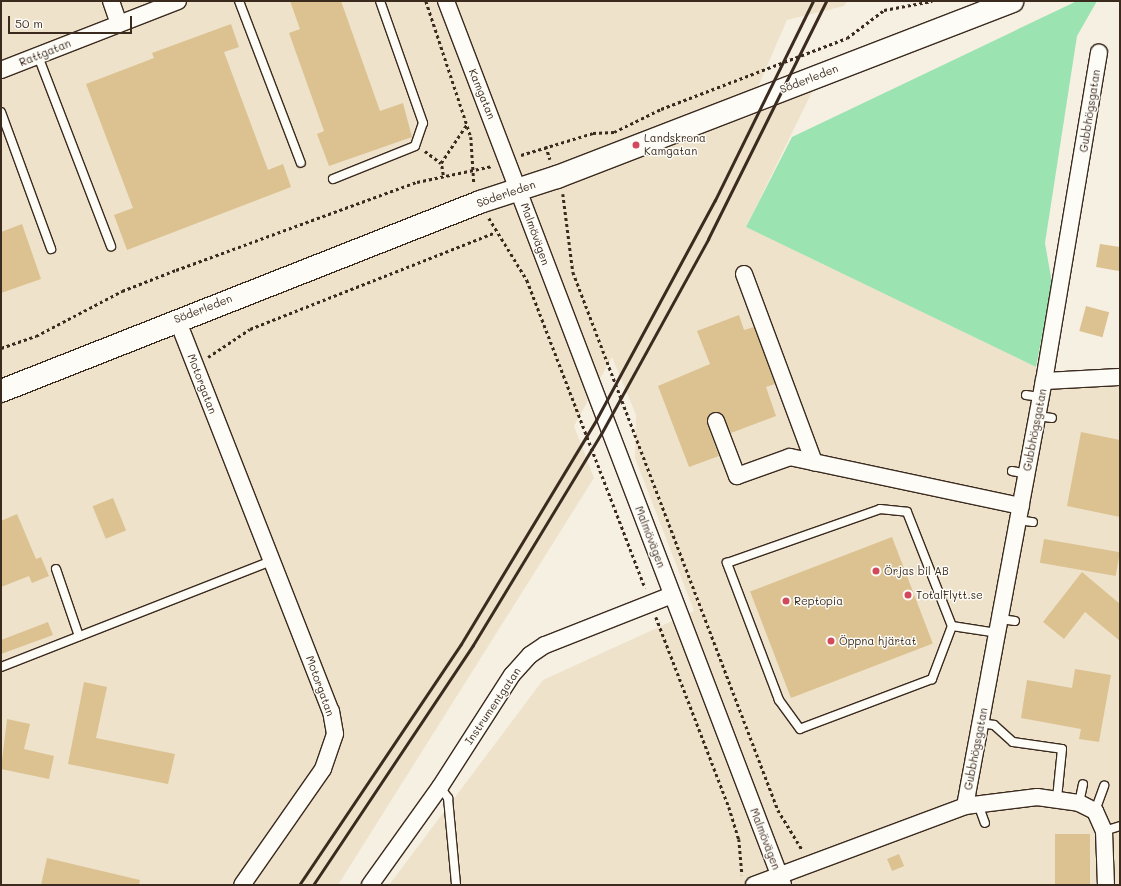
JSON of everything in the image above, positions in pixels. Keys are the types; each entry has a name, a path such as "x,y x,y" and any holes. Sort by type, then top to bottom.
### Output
{"street":[{"path":"111,1 119,24"},
{"name":"Rattgatan","path":"1,70 178,1"},
{"name":"Kamgatan","path":"446,1 519,188"},
{"name":"Söderleden","path":"1,390 177,319 480,202 519,188 557,177 1012,1"},
{"name":"Gubbhögsgatan","path":"971,805 981,723 1004,624 1024,516 1019,473 1045,417 1034,396 1044,381 1099,53"},
{"name":"Malmövägen","path":"519,188 781,880"},
{"path":"744,274 814,462"},
{"name":"Motorgatan","path":"177,319 331,711 335,734 323,769 242,885"},
{"path":"1044,381 1120,377"},
{"path":"716,421 737,476 790,457 1024,516"},
{"name":"Instrumentgatan","path":"370,885 440,787 512,675 530,655 545,645 672,595"},
{"name":"Gubbhögsgatan","path":"749,882 781,880 808,864 971,805 1057,798 1079,803 1095,811"},
{"path":"1095,811 1104,831 1106,885"}],"lane":[{"path":"239,1 301,163"},
{"path":"333,179 415,146 423,123 380,1"},
{"path":"38,56 111,246"},
{"path":"1,112 51,249"},
{"path":"880,509 907,512 952,626 932,679 800,729 779,700 727,563 880,509"},
{"path":"1,667 272,561"},
{"path":"56,569 79,636"},
{"path":"952,626 1004,624"},
{"path":"981,723 994,726 1013,742 1062,749 1057,798"},
{"path":"1079,803 1083,784"},
{"path":"1095,811 1104,786"},
{"path":"440,787 448,798 456,885"},
{"path":"971,805 985,823"},
{"path":"1104,831 1120,826"}],"path":[{"path":"426,1 467,124 473,151 470,171 480,202 496,232 527,280 728,808 749,882"},
{"path":"1,348 36,336 122,291 443,175 470,171 508,160 546,146 593,133 614,132 661,109 847,38 884,10 932,1"},
{"path":"443,175 441,163 467,124"},
{"path":"415,146 441,163"},
{"path":"546,146 563,193 573,272 778,810 802,845 808,864"},
{"path":"195,366 250,329 496,232"}],"shaded area":[{"path":"1,1 847,1 844,6 787,20 744,119 813,90 746,227 1036,367 1058,388 1120,385 1120,885 389,885 543,680 694,611 635,458 636,415 612,357 574,426 594,478 338,885 1,885"}],"green space":[{"path":"1077,1 1097,1 1077,36 1045,243 1052,283 1036,367 746,227 792,137"}],"building":[{"path":"290,1 341,1 380,111 403,103 412,137 329,166 317,134 324,131 289,33 300,29"},
{"path":"231,24 239,47 224,52 268,170 283,164 291,187 127,250 114,215 133,208 86,84 154,58 152,53"},
{"path":"22,224 41,279 1,293 1,232"},
{"path":"1100,244 1120,247 1119,271 1096,267"},
{"path":"1086,306 1109,312 1102,337 1079,331"},
{"path":"739,315 744,330 754,327 775,384 766,387 776,416 731,433 722,414 712,412 707,424 719,456 689,467 658,386 710,364 697,331"},
{"path":"1081,432 1120,440 1120,517 1067,506"},
{"path":"113,498 126,530 106,539 93,506"},
{"path":"17,514 36,559 41,557 49,576 32,583 29,576 1,587 1,521"},
{"path":"892,537 933,643 791,698 750,591"},
{"path":"1044,539 1120,552 1116,576 1040,563"},
{"path":"1082,572 1120,604 1120,641 1085,612 1064,639 1043,622"},
{"path":"48,622 53,635 1,654 1,640"},
{"path":"1075,669 1111,675 1099,742 1079,739 1081,729 1021,718 1027,680 1072,688"},
{"path":"84,682 107,687 96,738 175,754 168,784 68,764"},
{"path":"7,719 30,724 24,749 54,756 49,779 1,769"},
{"path":"1055,834 1090,834 1090,885 1055,885"},
{"path":"899,854 904,866 892,871 887,859"},
{"path":"47,858 140,880 139,885 41,885"}],"railway":[{"path":"299,885 461,644 596,420 715,200 813,1"},
{"path":"313,885 473,645 601,434 708,239 826,1"}],"place":[{"name":"Landskrona Kamgatan","path":"636,145"},
{"name":"Örjas bil AB","path":"876,571"},
{"name":"TotalFlytt.se","path":"908,595"},
{"name":"Reptopia","path":"786,601"},
{"name":"Öppna hjärtat","path":"831,641"}]}
